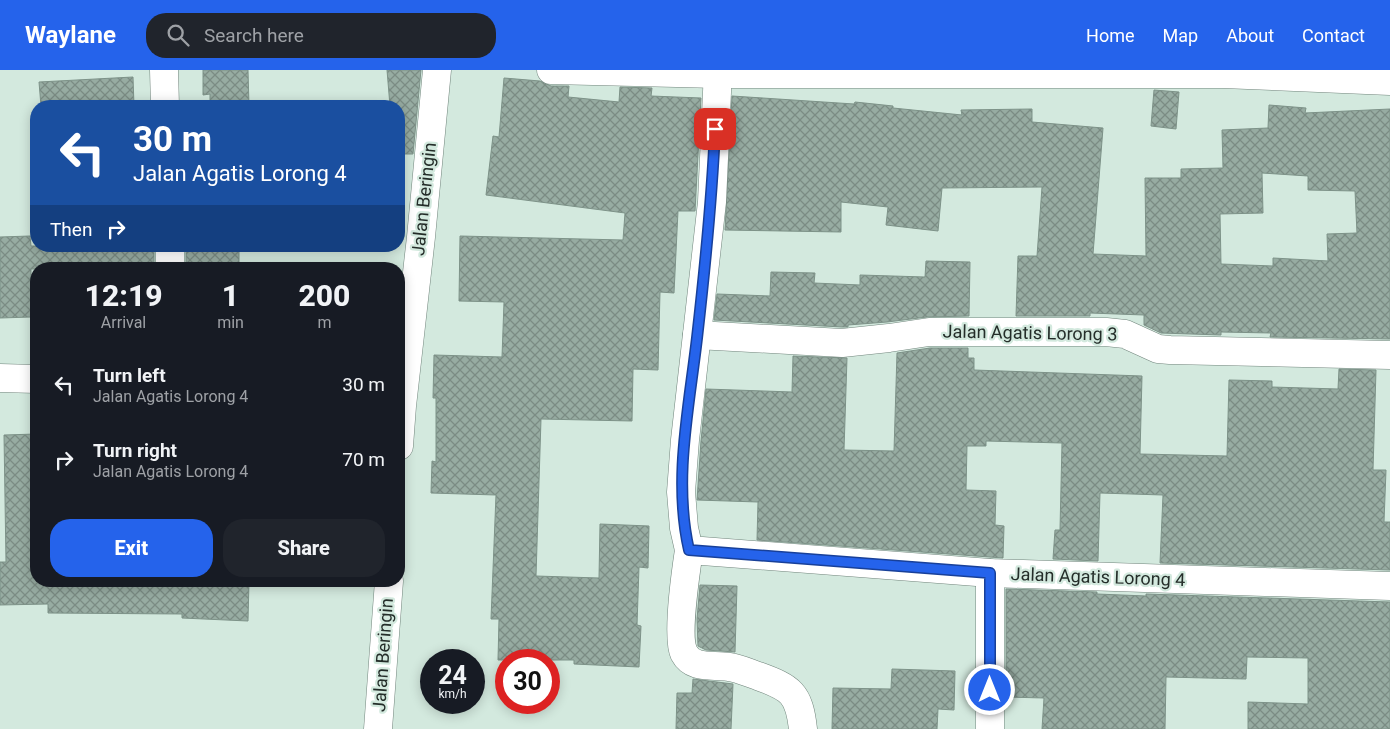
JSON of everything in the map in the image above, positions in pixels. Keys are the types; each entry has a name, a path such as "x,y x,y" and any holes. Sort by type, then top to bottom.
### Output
{"street":[{"path":"164,70 165,100"},
{"name":"Jalan Beringin","path":"405,365 422,227 436,70"},
{"path":"551,70 1223,74 1390,81"},
{"path":"718,72 712,202 684,440 681,492 684,528 689,550 683,592 681,640 683,652 691,661 699,665 730,667 779,684 792,693 801,710 803,729"},
{"name":"Jalan Agatis Lorong 3","path":"697,335 842,343 929,332 1106,332 1126,334 1158,349 1170,350 1390,355"},
{"path":"0,378 30,379"},
{"name":"Jalan Agatis Lorong 4","path":"689,550 990,573 1390,586"},
{"path":"990,573 990,729"},
{"name":"Jalan Beringin","path":"378,729 389,587"}],"building":[{"path":"203,70 248,70 249,100 210,100 210,94 203,95"},
{"path":"387,70 421,70 413,154 405,154 405,100 390,100"},
{"path":"133,77 134,100 40,100 39,82"},
{"path":"504,78 540,81 551,86 569,86 568,97 619,102 620,87 652,88 651,96 701,98 695,211 678,211 674,293 660,292 658,370 633,369 632,421 541,419 536,576 599,578 600,524 649,526 648,568 639,567 637,625 641,626 639,667 574,664 574,660 560,660 560,649 498,649 499,619 491,619 496,495 431,493 432,461 436,462 436,398 433,398 434,355 502,357 504,302 459,301 460,236 623,240 625,213 486,195 493,136 499,137"},
{"path":"1154,90 1179,92 1176,129 1151,126"},
{"path":"732,96 854,104 855,102 962,115 961,110 1032,109 1032,122 1103,128 1093,254 1146,256 1145,178 1181,178 1181,169 1223,168 1222,130 1268,128 1269,105 1306,108 1305,113 1390,109 1390,339 1270,337 1271,333 1221,332 1221,335 1161,333 1144,325 1144,315 1090,313 1090,316 1016,316 1018,256 1037,256 1042,187 942,188 938,231 886,225 888,207 841,202 841,232 725,230","holes":["1262,173 1308,176 1308,190 1355,191 1357,233 1327,234 1328,261 1273,258 1273,266 1221,264 1220,214 1263,213"]},
{"path":"30,236 30,252 154,252 154,262 30,262 30,317 0,318 0,237"},
{"path":"186,252 239,252 239,262 186,262"},
{"path":"926,261 970,262 969,316 927,317 848,325 848,327 714,320 717,294 770,296 771,272 815,273 814,283 860,285 860,275 925,277"},
{"path":"930,348 968,348 968,358 974,358 974,370 1142,376 1140,454 1227,456 1229,380 1272,381 1272,387 1338,389 1339,369 1376,370 1373,470 1386,470 1384,522 1390,522 1390,570 1160,563 1163,495 1100,493 1098,561 1053,559 1055,530 1060,530 1062,443 986,441 986,446 967,446 966,490 996,491 995,525 1004,526 1003,558 757,540 758,502 697,500 706,389 792,392 793,356 847,358 844,450 894,451 897,353"},
{"path":"30,434 30,587 249,587 248,621 182,618 182,614 48,613 48,604 0,605 0,562 6,562 4,435"},
{"path":"700,585 737,586 735,652 706,650 698,646 697,619"},
{"path":"1006,589 1097,592 1097,594 1146,596 1146,594 1390,602 1390,729 1248,729 1248,702 1308,704 1308,658 1247,657 1246,679 1166,677 1165,729 1042,729 1044,698 1006,697"},
{"path":"892,669 955,671 954,710 938,709 937,729 832,729 833,688 891,689"},
{"path":"693,679 733,684 731,729 676,729 677,693 692,693"}],"route":[{"path":"715,129 712,202 684,440 681,492 684,528 689,550 990,573 990,690"}]}
